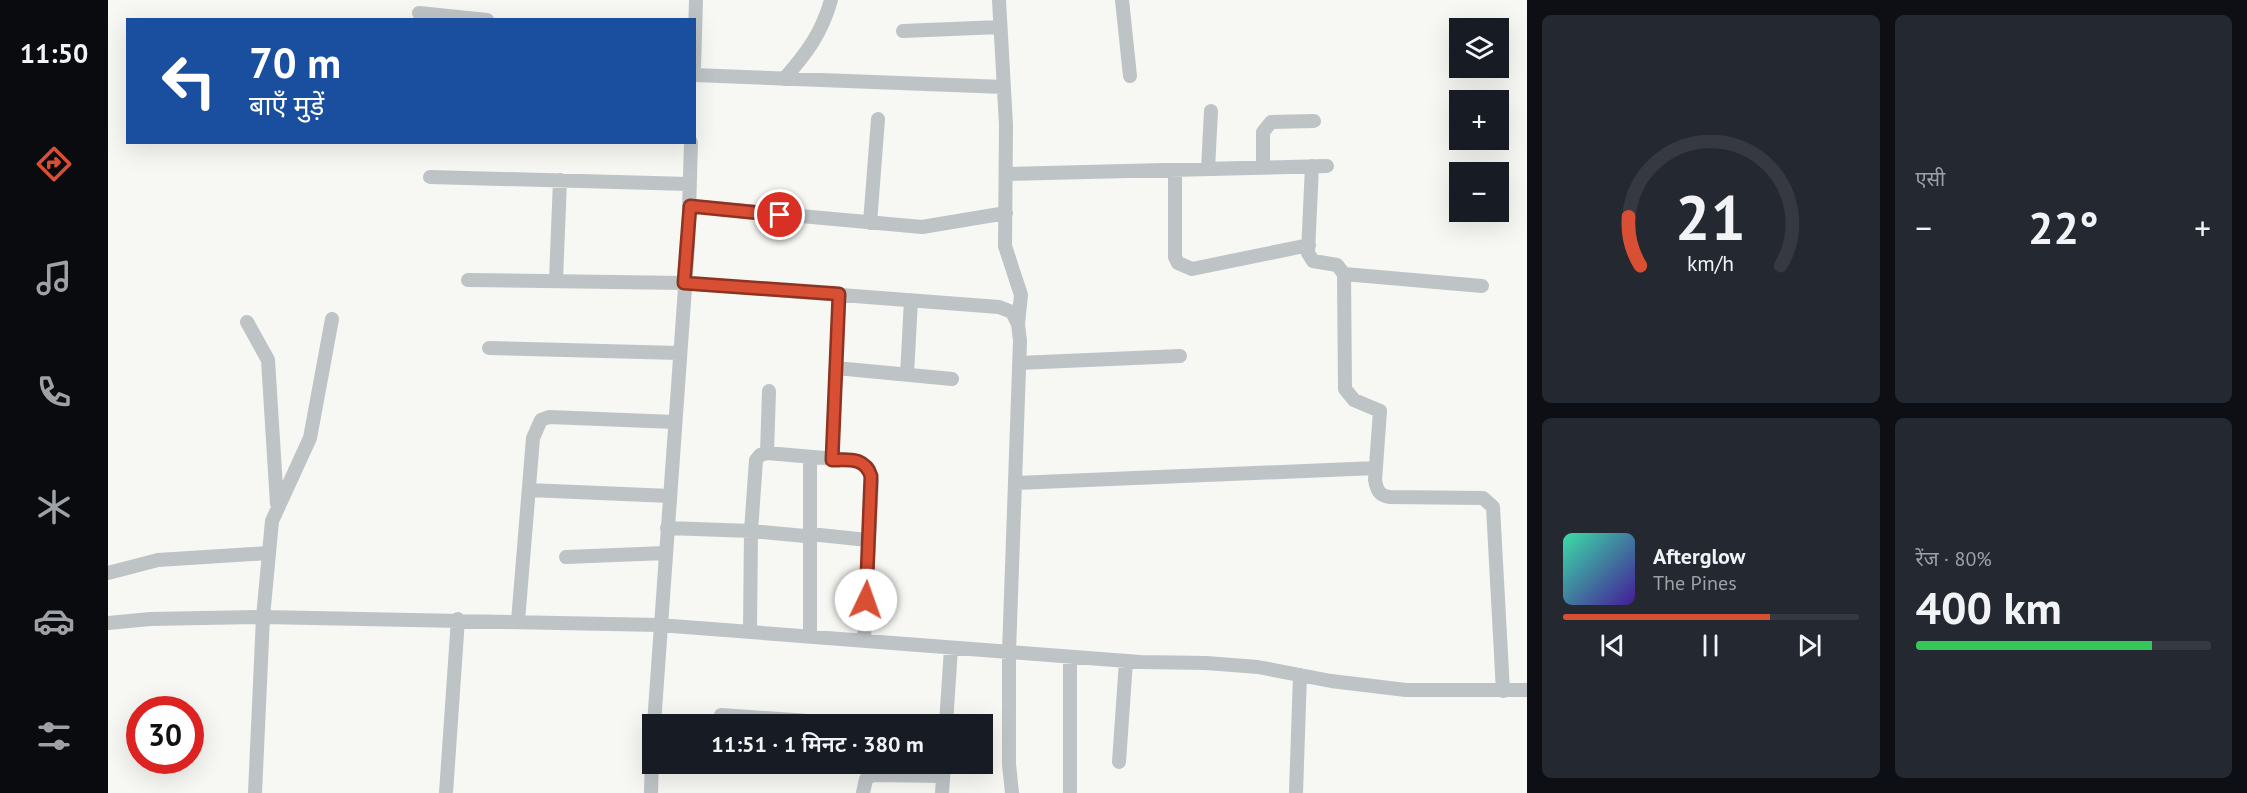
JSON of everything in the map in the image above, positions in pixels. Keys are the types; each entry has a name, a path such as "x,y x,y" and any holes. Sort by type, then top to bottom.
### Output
{"street":[{"path":"696,0 696,18"},
{"path":"784,79 811,48 820,32 831,0"},
{"path":"999,0 1007,174 1007,259 1018,280 1021,295 1018,324 1019,363 1009,652 1009,764 1012,793"},
{"path":"1122,0 1130,76"},
{"path":"419,12 470,18"},
{"path":"903,31 1000,27"},
{"path":"696,75 1004,87"},
{"path":"1208,169 1211,111"},
{"path":"870,223 878,119"},
{"path":"1263,167 1263,132 1270,122 1314,121"},
{"path":"655,714 690,206 691,144"},
{"path":"1312,166 1308,253 1313,261 1337,265 1344,274 1345,389 1354,400 1380,411 1376,486 1384,496 1483,498 1491,504 1503,692"},
{"path":"1007,174 1327,166"},
{"path":"1175,170 1175,257 1184,267 1192,269 1309,245"},
{"path":"430,177 689,184"},
{"path":"556,280 560,180"},
{"path":"690,206 934,227 1006,213"},
{"path":"1344,274 1482,286"},
{"path":"468,280 684,283 839,294 999,307 1012,312 1018,324"},
{"path":"832,460 839,294"},
{"path":"907,375 911,300"},
{"path":"255,793 263,617 272,521 310,438 332,319"},
{"path":"247,322 268,360 277,506"},
{"path":"489,348 679,354"},
{"path":"1019,363 1180,356"},
{"path":"836,368 952,379"},
{"path":"767,453 769,391"},
{"path":"518,621 533,438 541,420 549,417 675,422"},
{"path":"750,630 751,531 756,460 760,455 767,453 810,459 859,461 869,469 872,482 864,640"},
{"path":"810,459 810,635"},
{"path":"1015,483 1376,468"},
{"path":"529,490 670,496"},
{"path":"667,528 751,531 805,537 810,534 868,540"},
{"path":"108,573 158,560 268,553"},
{"path":"566,557 665,553"},
{"path":"108,623 150,619 263,617 458,619 659,625 750,630 1126,661 1258,667 1407,690 1503,692 1527,690"},
{"path":"446,793 458,619"},
{"path":"947,714 951,648"},
{"path":"1070,657 1070,793"},
{"path":"1119,762 1126,661"},
{"path":"1296,793 1300,675"},
{"path":"1297,761 1306,793"},
{"path":"651,793 652,774"},
{"path":"863,793 866,779 873,775 887,774"},
{"path":"942,793 943,774"}],"route":[{"path":"780,215 690,206 684,283 839,294 832,460 859,461 869,469 871,476 866,600"}]}
